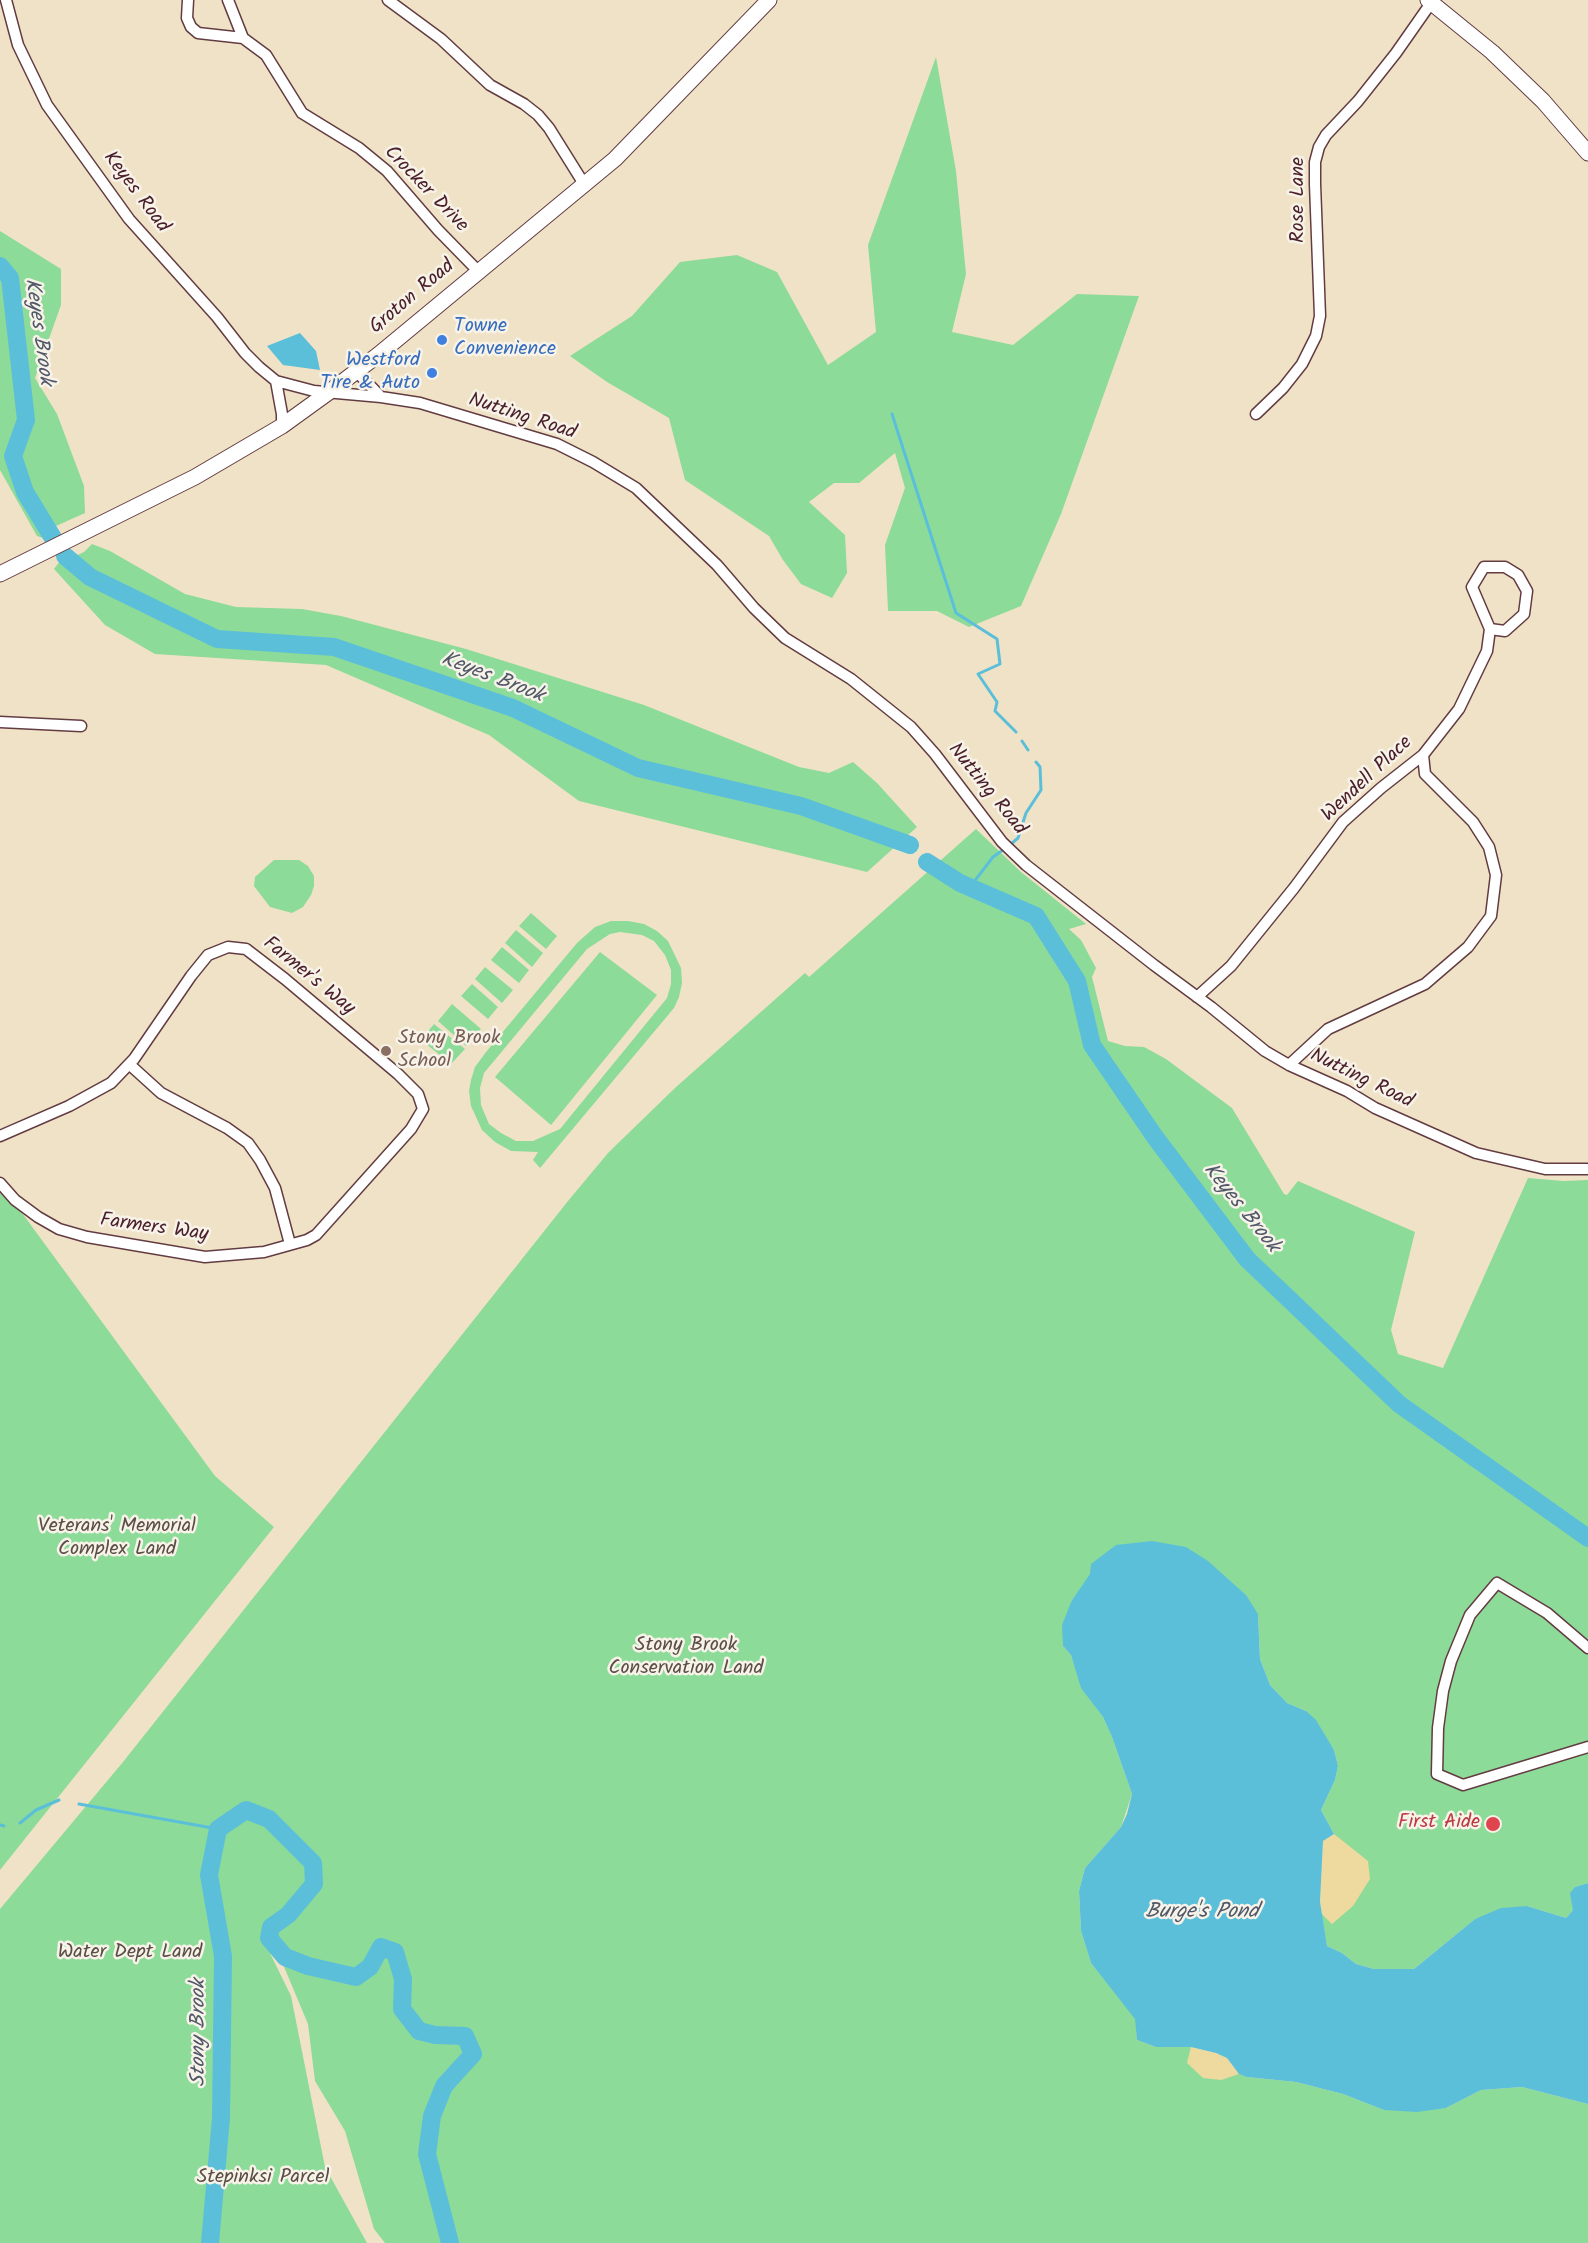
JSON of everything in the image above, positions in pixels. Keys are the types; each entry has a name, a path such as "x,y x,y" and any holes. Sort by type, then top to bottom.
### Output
{"main road":[{"name":"Groton Road","path":"1,572 195,477 282,426 329,392 615,159 769,0"},
{"path":"1430,1 1492,52 1543,101 1588,153"}],"street":[{"name":"Keyes Road","path":"6,0 18,45 47,105 129,219 259,367 276,381 329,392"},
{"path":"188,0 187,18 190,27 198,33 243,38 228,0"},
{"path":"388,0 441,39 490,86 524,104 538,115 549,128 584,184"},
{"name":"Rose Lane","path":"1256,414 1283,388 1302,364 1316,336 1320,316 1315,162 1319,147 1326,135 1358,101 1390,61 1430,1"},
{"name":"Crocker Drive","path":"243,38 266,55 302,113 359,148 387,171 438,230 478,271"},
{"path":"356,371 381,397"},
{"path":"276,381 282,426"},
{"name":"Nutting Road","path":"329,392 420,403 557,444 636,488 717,565 754,608 784,638 851,679 911,727 935,754 1002,842 1026,865 1246,1037 1288,1065 1347,1092 1375,1108 1476,1153 1545,1169 1588,1169"},
{"path":"1484,567 1505,567 1518,575 1527,591 1524,614 1505,631 1490,629 1472,587 1484,567"},
{"name":"Wendell Place","path":"1197,997 1231,966 1294,888 1343,822 1381,788 1424,755 1460,709 1487,651 1490,629"},
{"path":"0,722 81,726"},
{"path":"1288,1065 1328,1029 1425,984 1468,947 1491,915 1496,874 1489,847 1473,822 1425,774 1424,755"},
{"name":"Farmer's Way","path":"0,1136 69,1106 111,1083 129,1064 208,955 228,947 246,949 398,1074 418,1094"},
{"path":"129,1064 161,1094 227,1128 248,1143 275,1188 290,1244"},
{"name":"Farmers Way","path":"0,1183 15,1200 38,1217 59,1229 87,1238 205,1257 264,1252 307,1240 316,1235 411,1130 423,1109 418,1094"},
{"path":"1588,1648 1547,1613 1497,1583 1470,1615 1451,1660 1443,1691 1438,1728 1437,1774 1463,1785 1588,1747"}],"green space":[{"path":"936,57 956,171 966,274 952,332 1013,345 1077,294 1139,296 1061,514 1021,606 969,627 937,611 888,611 885,545 905,488 895,453 859,483 834,483 809,502 845,535 847,573 832,598 801,584 769,536 685,480 669,418 607,382 570,356 632,316 680,262 737,255 777,272 828,365 876,332 868,245"},
{"path":"0,231 61,269 61,305 35,378 57,414 84,486 85,513 56,526 56,536 49,540 37,536 0,470"},
{"name":"Keyes Brook","path":"92,544 110,551 185,594 236,607 302,609 341,616 466,649 644,705 799,767 829,773 853,762 877,783 917,827 867,872 579,801 489,735 326,665 155,654 105,625 54,569 63,557 73,557 84,552"},
{"name":"Stony Brook Conservation Land","path":"976,829 1021,872 1086,924 1069,929 1081,940 1096,968 1092,977 1108,1041 1125,1046 1144,1047 1166,1059 1232,1108 1284,1194 1287,1195 1298,1181 1415,1232 1391,1330 1398,1354 1443,1368 1528,1178 1563,1181 1588,1180 1588,1883 1575,1887 1573,1910 1566,1918 1527,1906 1475,1919 1414,1969 1374,1969 1356,1964 1342,1953 1327,1946 1321,1913 1334,1834 1321,1810 1335,1780 1338,1766 1334,1750 1306,1711 1287,1703 1270,1685 1260,1659 1258,1614 1091,1574 1072,1600 1063,1646 1071,1655 1082,1688 1103,1717 1132,1794 1121,1827 1085,1868 1079,1891 1081,1931 1091,1963 1136,2019 1137,2040 1156,2047 1191,2047 1247,2077 1296,2082 1343,2094 1384,2110 1446,2108 1481,2090 1522,2087 1588,2104 1588,2243 385,2243 374,2229 345,2131 315,2081 308,2024 282,1962 269,1951 291,1996 325,2167 367,2243 0,2243 0,1909 123,1762 608,1153 676,1087 805,973 809,977"},
{"path":"274,860 299,860 308,866 314,876 311,895 303,907 292,913 270,907 254,886 255,877"},
{"path":"531,913 557,936 546,949 519,926"},
{"path":"611,921 628,921 644,924 657,931 668,941 681,968 682,983 679,997 674,1008 540,1168 533,1160 538,1152 511,1151 495,1142 482,1130 471,1106 469,1091 471,1080 475,1067 486,1052 577,943 595,927","holes":["620,932 642,935 654,941 665,955 671,970 671,984 667,998 560,1129 533,1141 516,1141 489,1124 481,1105 480,1088 484,1073 587,949 610,934"]},
{"path":"516,930 543,953 532,967 505,943"},
{"path":"502,947 529,970 519,983 491,960"},
{"path":"600,952 657,995 551,1125 495,1077"},
{"path":"485,967 513,990 502,1003 475,979"},
{"path":"472,984 498,1007 488,1019 461,996"},
{"path":"452,1004 481,1029 466,1046 438,1021"},
{"path":"434,1024 465,1049 451,1064 421,1040"},
{"name":"Veterans' Memorial Complex Land","path":"0,1183 215,1476 274,1527 0,1870"}],"sand":[{"path":"1334,1834 1368,1861 1370,1879 1353,1906 1332,1924 1321,1913 1320,1902 1323,1841"},
{"path":"1191,2047 1227,2058 1239,2074 1221,2080 1203,2078 1187,2063"}],"water":[{"path":"300,333 316,351 320,370 283,365 267,346"},
{"name":"Burge's Pond","path":"1152,1541 1186,1547 1208,1561 1246,1595 1258,1614 1260,1659 1270,1685 1287,1703 1306,1711 1316,1720 1334,1750 1338,1766 1335,1780 1321,1810 1334,1834 1323,1841 1320,1902 1327,1946 1342,1953 1356,1964 1374,1969 1414,1969 1475,1919 1501,1908 1527,1906 1566,1918 1573,1910 1570,1893 1575,1887 1588,1883 1588,2104 1522,2087 1481,2090 1446,2108 1417,2112 1384,2110 1343,2094 1296,2082 1247,2077 1239,2074 1227,2058 1216,2053 1191,2047 1156,2047 1137,2040 1135,2019 1091,1963 1081,1931 1079,1891 1085,1868 1121,1827 1132,1794 1103,1717 1081,1688 1071,1655 1063,1646 1062,1625 1072,1600 1090,1574 1091,1564 1116,1545"}],"waterway":[{"name":"Keyes Brook","path":"0,266 10,278 26,420 13,456 25,492 53,538"},
{"path":"892,414 956,613 997,639 1000,664 978,674 997,702 995,711 1016,732"},
{"name":"Keyes Brook","path":"65,556 90,577 217,639 334,647 513,708 638,768 801,806 910,845"},
{"path":"1022,741 1028,750"},
{"path":"1011,844 1018,838 1026,813 1041,790 1040,767 1036,762"},
{"path":"970,887 993,857 1003,850"},
{"name":"Keyes Brook","path":"927,862 960,883 1036,916 1077,981 1092,1045 1155,1137 1247,1259 1399,1404 1588,1538"},
{"path":"20,1823 36,1810 59,1800"},
{"path":"79,1804 218,1829"},
{"name":"Stony Brook","path":"210,2243 221,2118 223,1956 209,1875 218,1829 246,1810 269,1819 313,1863 314,1884 288,1915 271,1927 269,1938 285,1957 308,1966 356,1977 370,1967 381,1947 395,1952 403,1979 402,2009 419,2031 435,2035 465,2036 473,2054 444,2086 432,2116 427,2154 450,2243"},
{"path":"0,1825 4,1826"}],"place":[{"name":"Towne Convenience","path":"442,340"},
{"name":"Westford Tire & Auto","path":"432,373"},
{"name":"Stony Brook School","path":"386,1051"},
{"name":"First Aide","path":"1493,1824"}],"park label":[{"name":"Water Dept Land","path":"130,1954"},
{"name":"Stepinksi Parcel","path":"263,2179"}]}
